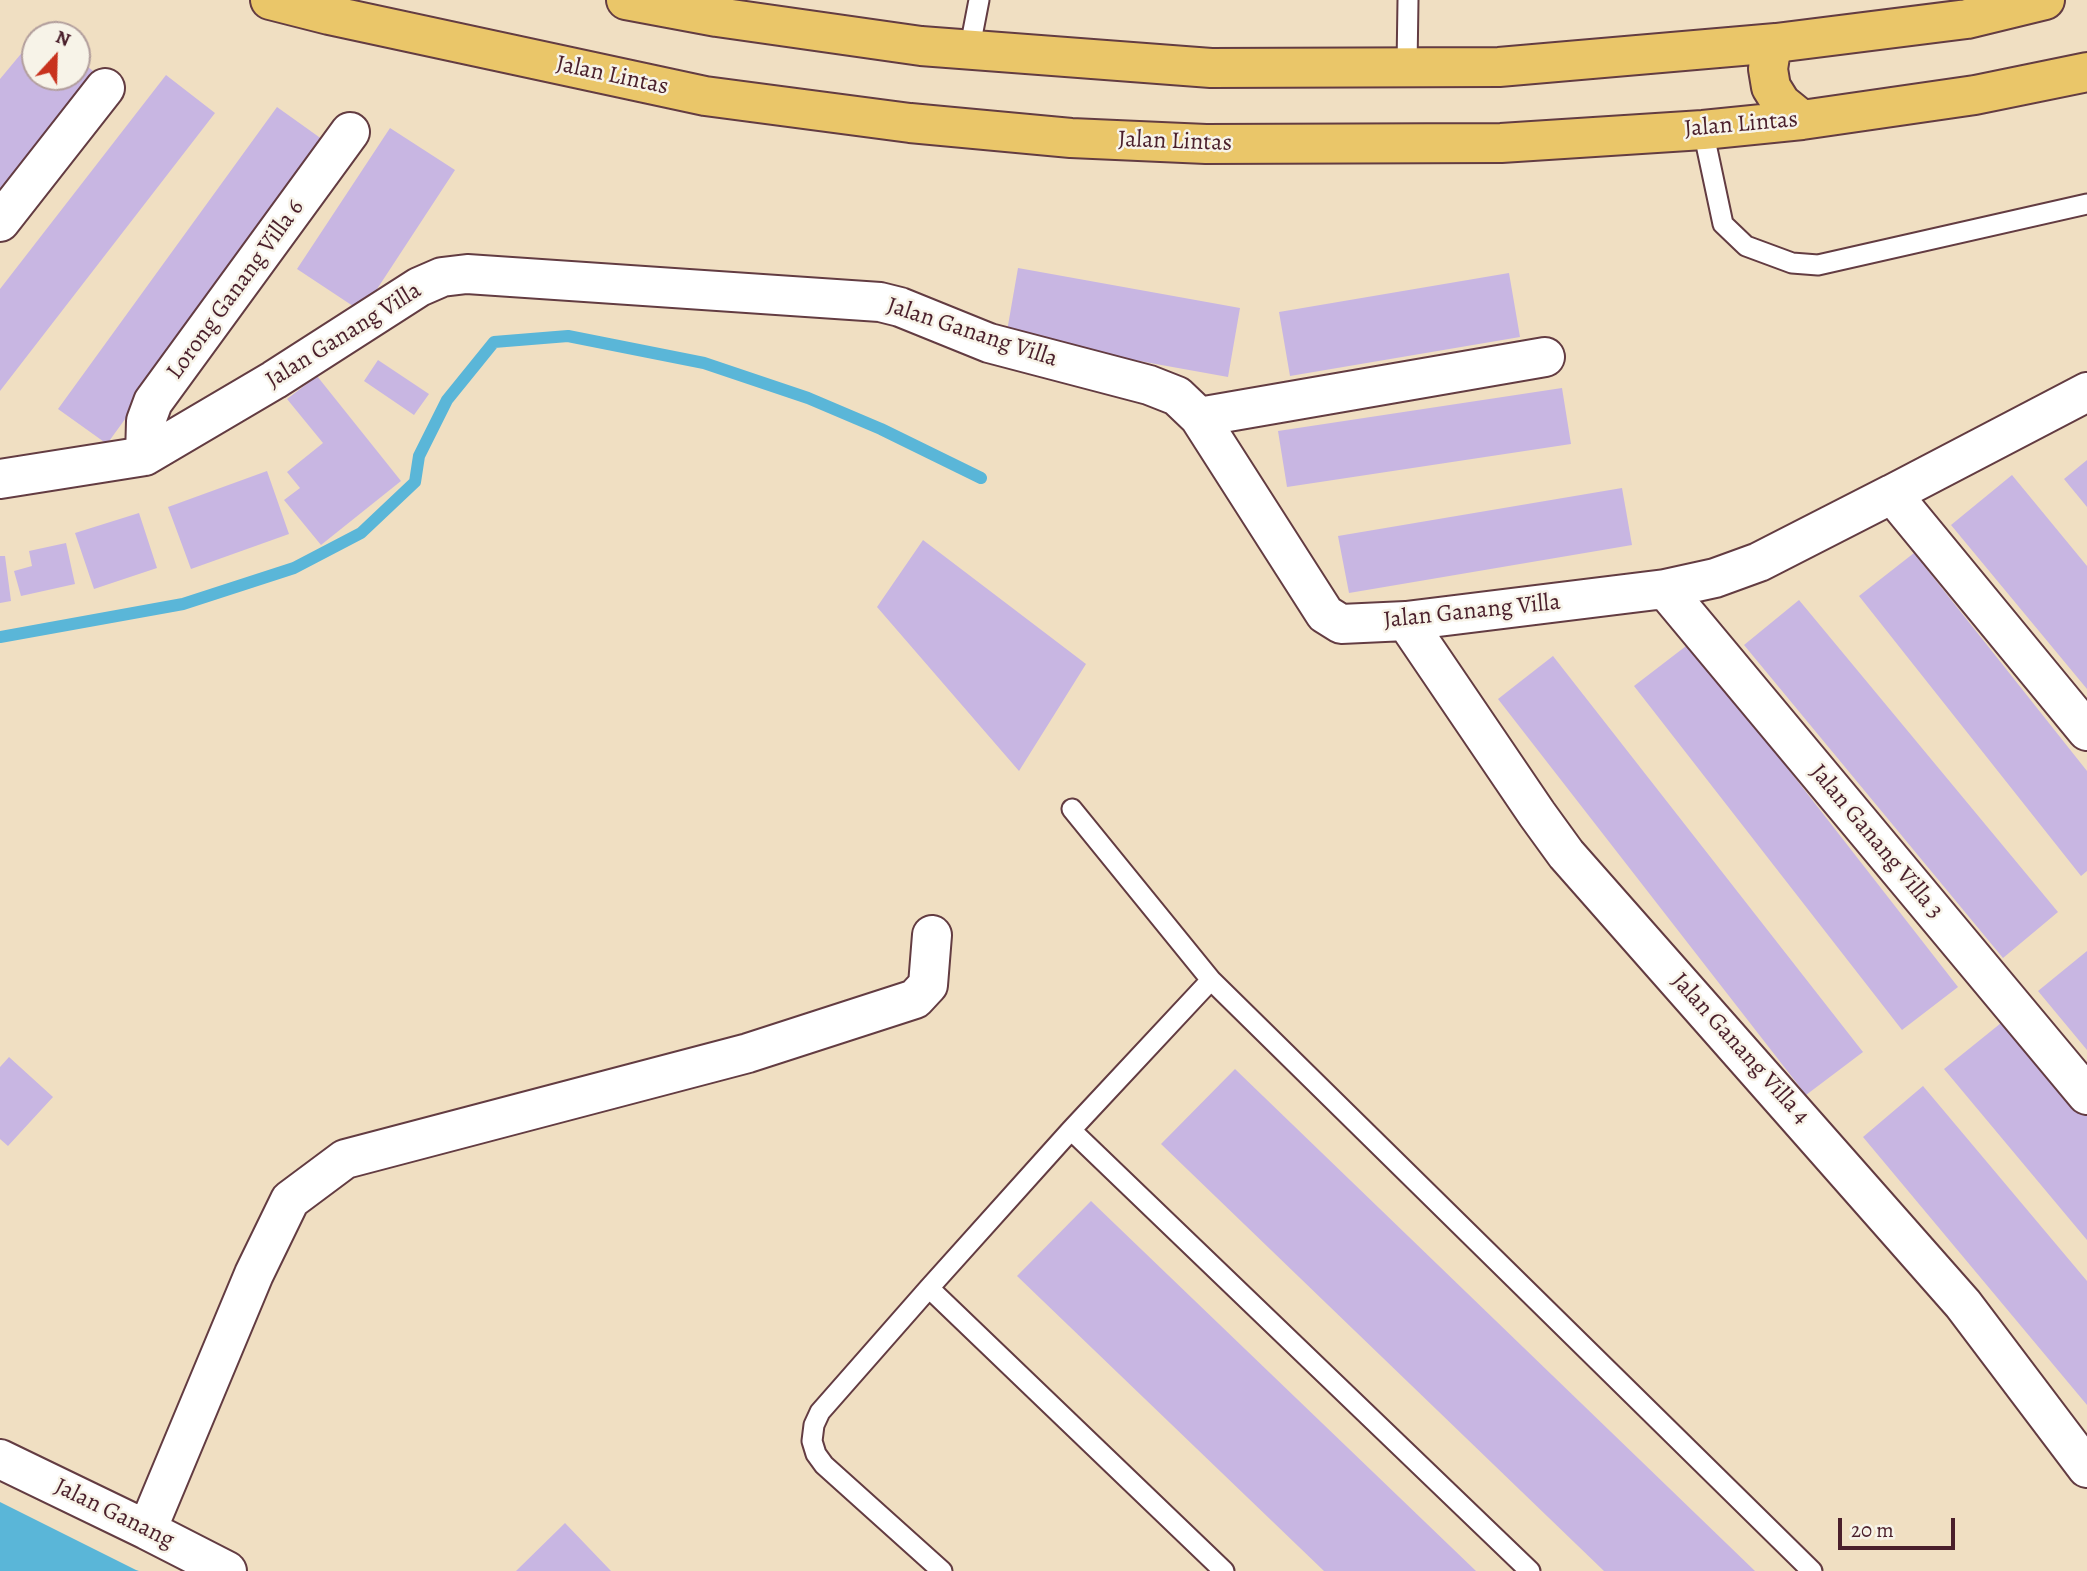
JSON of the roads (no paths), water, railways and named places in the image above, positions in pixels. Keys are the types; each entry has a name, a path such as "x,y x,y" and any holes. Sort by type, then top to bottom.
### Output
{"highway":[{"name":"Jalan Lintas","path":"270,0 705,96 910,123 1071,138 1206,144 1501,143 1703,130 1802,120 1975,95 2087,72"},
{"path":"626,0 717,18 969,52 1211,68 1499,68 1776,43 1961,9 2045,0"},
{"path":"1776,43 1768,69 1771,88 1780,103 1802,120"}],"street":[{"path":"0,222 105,88"},
{"name":"Lorong Ganang Villa 6","path":"145,456 146,421 153,402 350,132"},
{"name":"Jalan Ganang Villa","path":"0,479 145,456 274,380 419,287 442,277 467,274 880,302 900,307 989,343 1149,385 1177,396 1199,417 1325,614 1342,624 1406,621 1665,589 1715,578 1759,562 2087,392"},
{"path":"1199,417 1545,357"},
{"path":"1892,494 2087,731"},
{"name":"Jalan Ganang Villa 3","path":"1665,589 2087,1095"},
{"name":"Jalan Ganang Villa 4","path":"1406,621 1566,853 1963,1304 2087,1468"},
{"path":"147,1530 254,1274 290,1200 345,1159 748,1053 915,999 928,985 932,935"},
{"name":"Jalan Ganang","path":"0,1459 227,1571"}],"lane":[{"path":"969,52 979,0"},
{"path":"1407,68 1408,0"},
{"path":"1703,130 1723,224 1746,246 1792,263 1818,265 2087,204"},
{"path":"1073,809 1211,980 1812,1571"},
{"path":"942,1571 824,1465 816,1454 812,1441 814,1425 820,1412 929,1288 1211,980"},
{"path":"1071,1130 1531,1571"},
{"path":"929,1288 1224,1571"}],"water":[{"path":"0,1502 136,1570 139,1571 0,1571"}],"waterway":[{"path":"0,637 183,604 294,568 361,533 415,482 419,456 447,400 494,342 568,336 704,363 808,398 881,429 981,478"}]}
